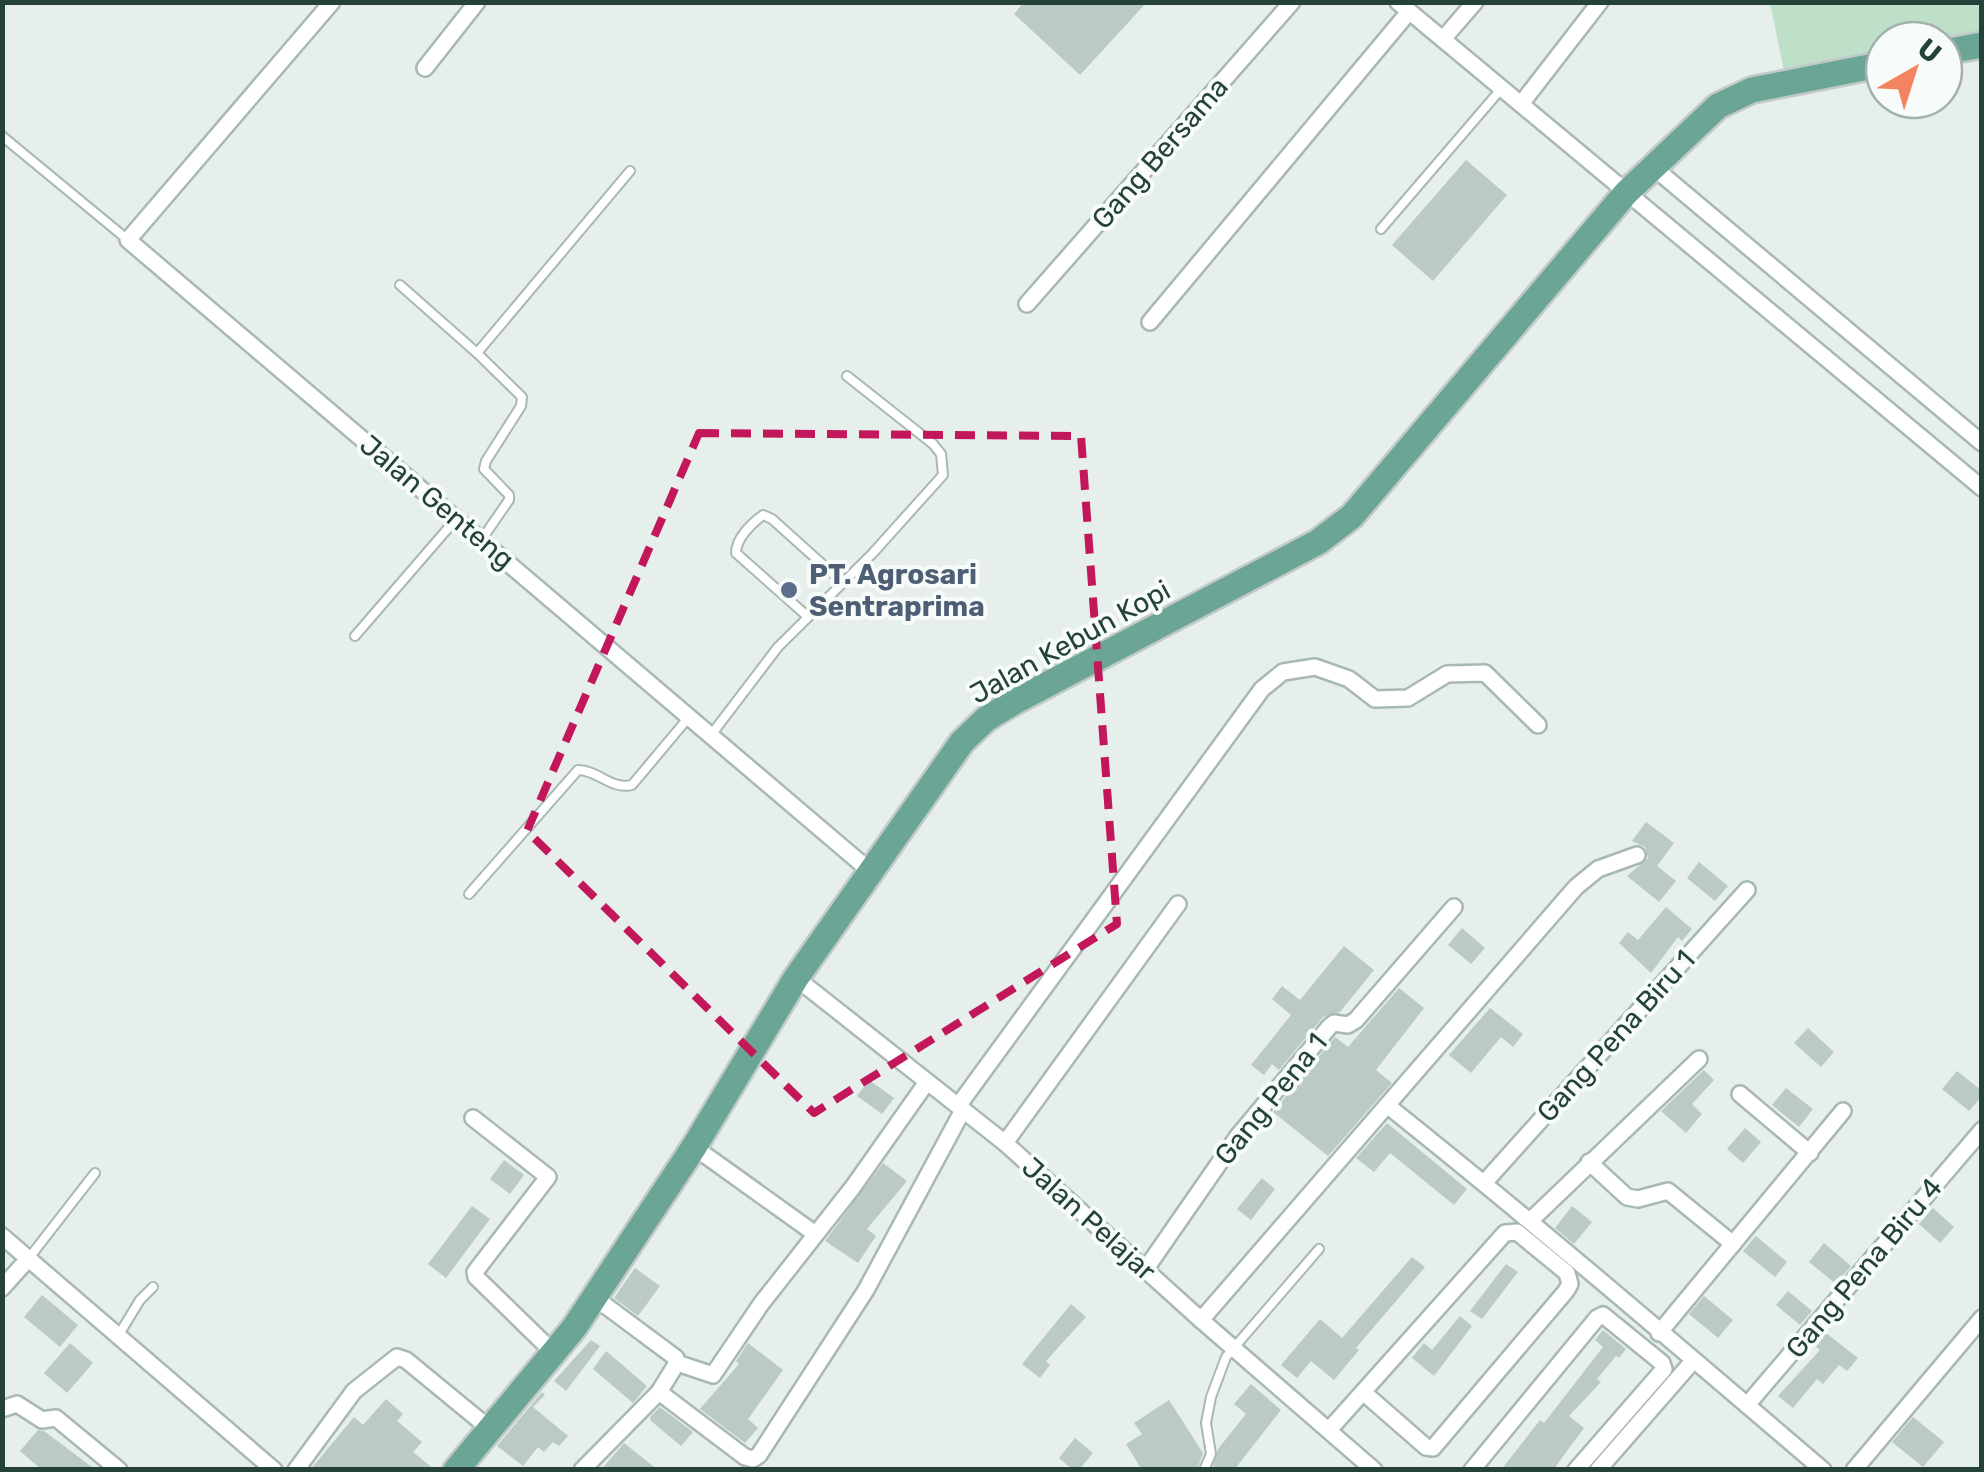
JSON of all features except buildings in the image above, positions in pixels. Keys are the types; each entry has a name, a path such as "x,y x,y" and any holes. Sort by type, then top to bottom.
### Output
{"main road":[{"name":"Jalan Kebun Kopi","path":"456,1470 555,1354 694,1147 796,978 962,742 986,719 1318,542 1352,516 1626,193 1718,106 1752,90 1864,68"}],"street":[{"path":"128,240 332,2"},
{"path":"425,68 477,2"},
{"name":"Gang Bersama","path":"1027,304 1292,2"},
{"path":"1442,39 1474,2"},
{"path":"1522,104 1600,2"},
{"path":"1150,322 1403,8 1982,488"},
{"path":"1653,167 1982,443"},
{"name":"Jalan Genteng","path":"128,240 870,871"},
{"path":"659,1392 745,1457 753,1459 758,1455 866,1290 960,1108 1210,757 1262,688 1283,672 1316,667 1349,679 1376,699 1408,698 1447,674 1484,673 1538,726"},
{"path":"1202,1320 1586,877 1637,855"},
{"name":"Gang Pena Biru 1","path":"1484,1182 1747,890"},
{"path":"1006,1143 1178,904"},
{"name":"Gang Pena 1","path":"1145,1270 1238,1136 1330,1026 1334,1022 1348,1026 1356,1020 1454,907"},
{"name":"Jalan Pelajar","path":"796,978 1006,1143 1374,1470"},
{"path":"1531,1220 1699,1058"},
{"path":"677,1363 713,1376 761,1304 854,1187 926,1082"},
{"path":"1740,1094 1810,1153"},
{"path":"1388,1106 1531,1220 1823,1470"},
{"path":"1660,1334 1843,1111"},
{"path":"472,1118 548,1177 475,1272 476,1278 555,1354"},
{"name":"Gang Pena Biru 4","path":"1747,1406 1982,1130"},
{"path":"694,1147 814,1233"},
{"path":"1589,1162 1627,1198 1668,1191 1733,1244"},
{"path":"1329,1430 1505,1232 1517,1232 1567,1273 1570,1284 1566,1291 1433,1448 1426,1448 1364,1392"},
{"path":"2,1236 274,1470"},
{"path":"2,1288 28,1258"},
{"path":"582,1470 659,1392 677,1363 676,1358 594,1297"},
{"path":"1473,1469 1597,1318 1604,1315 1662,1363 1664,1369 1576,1470"},
{"path":"1854,1470 1982,1318"},
{"path":"296,1470 354,1392 397,1357 406,1360 490,1429"},
{"path":"1598,1470 1692,1360"},
{"path":"2,1409 16,1404 39,1419 60,1420 118,1470"},
{"path":"1795,1470 1808,1456"}],"lane":[{"path":"1381,229 1502,88"},
{"name":"Jalan Genteng","path":"2,136 128,240"},
{"path":"477,352 630,172"},
{"path":"400,285 522,397 522,406 486,460 484,469 488,476 509,495 509,500 482,539"},
{"path":"711,735 778,647 872,554 942,475 944,466 933,444 846,376"},
{"path":"807,616 736,553 736,546 754,521 763,516 772,518 841,581"},
{"path":"355,636 456,518"},
{"path":"470,894 578,770 589,771 616,786 632,785 689,717"},
{"path":"28,1258 95,1173"},
{"path":"1204,1470 1211,1454 1206,1423 1211,1397 1232,1347 1318,1250"},
{"path":"118,1336 140,1300 153,1287"}],"highlighted area":[{"path":"699,433 1081,436 1117,924 814,1113 527,831"}],"green space":[{"path":"1770,3 1981,3 1981,32 1964,35 1964,20 1864,20 1864,55 1784,71"}],"place":[{"name":"PT. Agrosari Sentraprima","path":"789,590"}]}
